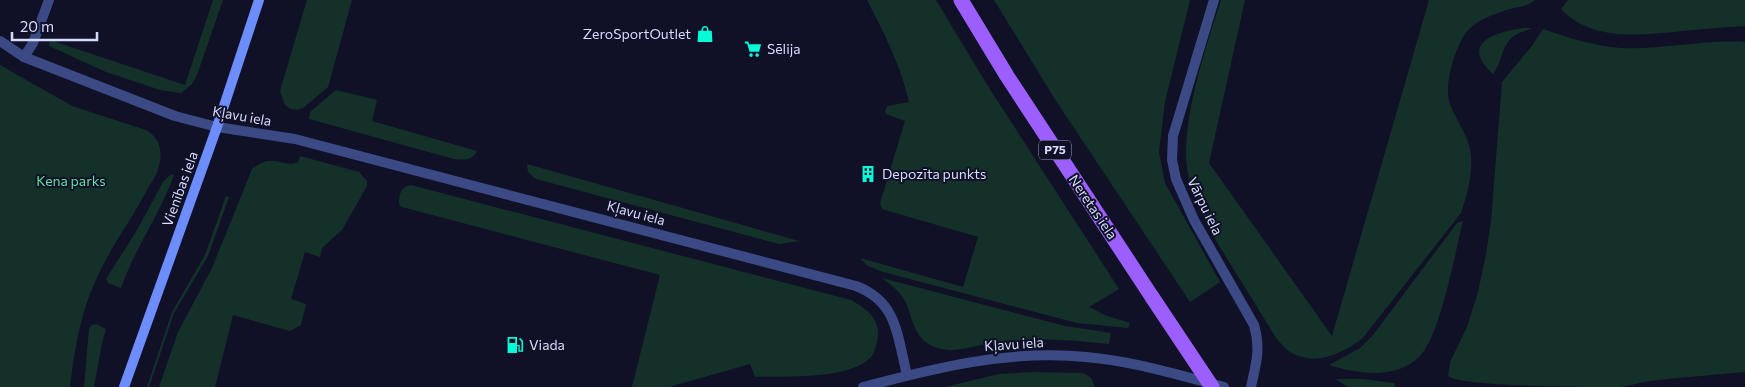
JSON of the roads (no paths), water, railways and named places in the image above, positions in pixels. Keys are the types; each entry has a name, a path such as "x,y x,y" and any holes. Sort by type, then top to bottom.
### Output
{"main road":[{"name":"Vienības iela","path":"124,387 259,0"},
{"name":"Neretas iela","path":"961,0 1007,76 1212,387"}],"street":[{"path":"24,57 33,43 50,0"},
{"name":"Vārpu iela","path":"1214,0 1173,136 1172,160 1176,179 1194,220 1254,325 1259,353 1251,387"},
{"name":"Kļavu iela","path":"0,41 24,57 175,116 216,127 295,139 856,286 874,294 887,308 896,330 907,375 980,360 1074,356 1113,360 1224,387"},
{"path":"863,387 907,375"}],"place":[{"name":"ZeroSportOutlet","path":"705,34"},
{"name":"Sēlija","path":"753,49"},
{"name":"Depozīta punkts","path":"868,174"},
{"name":"Viada","path":"515,345"}],"park label":[{"name":"Kena parks","path":"71,181"}]}
